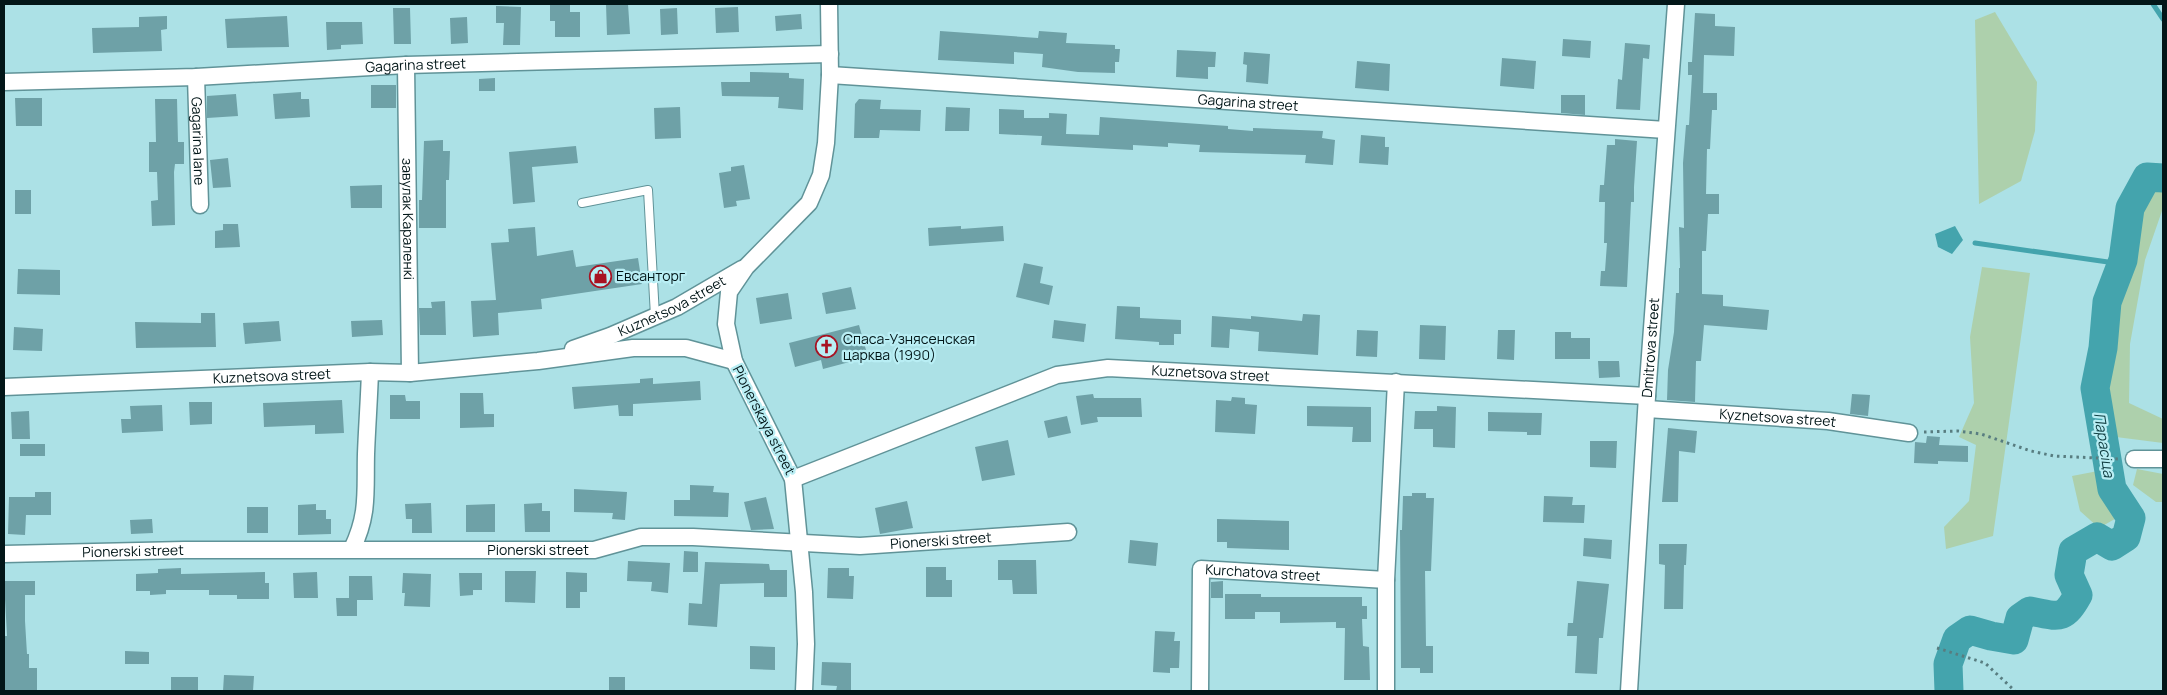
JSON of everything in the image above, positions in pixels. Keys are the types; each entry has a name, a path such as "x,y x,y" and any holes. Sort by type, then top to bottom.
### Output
{"street":[{"name":"Pionerskaya street","path":"804,691 806,644 794,479 734,361 726,324 729,292 746,267 809,203 821,175 826,143 830,75 829,4"},
{"name":"Dmitrova street","path":"1628,691 1676,4"},
{"name":"Gagarina street","path":"4,82 196,77 406,65 830,54"},
{"name":"завулак Караленкі","path":"406,65 410,372"},
{"name":"Gagarina street","path":"830,75 1666,130"},
{"name":"Gagarina lane","path":"196,77 200,205"},
{"name":"Kuznetsova street","path":"538,361 610,336 677,307 746,267"},
{"name":"Kuznetsova street","path":"4,387 410,372 538,361 634,348 686,348 734,361"},
{"name":"Kuznetsova street","path":"794,479 1057,375 1108,368 1396,382 1647,402"},
{"path":"352,550 360,532 367,495 366,456 370,372"},
{"path":"1386,691 1386,580 1396,382"},
{"name":"Kyznetsova street","path":"1647,402 1828,421 1909,433"},
{"path":"2134,459 2163,459"},
{"name":"Pionerski street","path":"4,554 184,550 594,550 641,536 860,546 1068,532"},
{"name":"Kurchatova street","path":"1200,691 1201,569 1386,580"}],"lane":[{"path":"582,203 648,190 655,316"}],"path":[{"path":"1909,433 1958,431 1981,434 2054,456 2134,459"},
{"path":"1939,649 1986,663 2015,691"}],"green space":[{"path":"1995,12 2037,82 2035,131 2021,181 1979,204 1975,20"},
{"path":"2150,182 2163,183 2163,208 2145,260 2130,344 2129,403 2163,419 2163,443 2116,437 2103,390 2116,311 2132,256 2137,206"},
{"path":"1982,267 2030,273 1993,536 1946,549 1944,527 1969,501 1976,445 1959,437 1974,403 1970,337"},
{"path":"2137,469 2163,474 2163,502 2156,502 2133,485"},
{"path":"2098,471 2100,487 2120,516 2099,528 2080,511 2072,476"}],"water":[{"path":"1955,226 1963,240 1952,254 1938,247 1935,234"}],"building":[{"path":"550,4 570,4 570,12 580,12 580,37 555,37 555,21 550,21"},
{"path":"606,4 628,4 630,34 607,35"},
{"path":"496,6 521,7 520,45 503,45 504,23 496,23"},
{"path":"738,7 739,32 716,33 715,8"},
{"path":"393,8 410,8 411,44 394,44"},
{"path":"677,8 678,34 661,35 660,9"},
{"path":"1695,13 1715,14 1715,26 1735,27 1734,56 1704,55 1703,93 1717,93 1717,110 1712,110 1710,149 1707,149 1706,194 1719,194 1719,214 1708,214 1706,251 1702,251 1702,294 1723,295 1723,306 1769,310 1767,330 1704,325 1701,361 1696,361 1695,402 1667,400 1668,370 1674,332 1676,293 1679,293 1679,227 1684,228 1683,163 1686,125 1689,125 1692,75 1688,75 1688,62 1692,62"},
{"path":"801,14 802,29 776,31 775,16"},
{"path":"167,16 167,29 161,30 162,51 93,53 92,28 139,27 139,17"},
{"path":"287,16 289,47 227,48 225,19"},
{"path":"467,17 468,43 451,44 450,18"},
{"path":"326,22 362,22 363,44 341,45 341,49 327,50"},
{"path":"940,31 1038,38 1039,31 1067,33 1066,43 1115,45 1115,49 1120,49 1119,62 1115,62 1115,73 1078,72 1042,67 1043,54 1014,52 1014,64 938,60"},
{"path":"1563,39 1591,41 1590,58 1562,56"},
{"path":"1625,43 1650,45 1649,59 1643,58 1640,110 1616,109 1618,79 1622,80"},
{"path":"1177,50 1216,52 1215,67 1208,67 1208,79 1176,77"},
{"path":"1244,52 1270,54 1268,84 1246,82 1247,65 1243,64"},
{"path":"1502,58 1536,61 1534,89 1500,86"},
{"path":"1357,61 1390,64 1389,91 1355,88"},
{"path":"750,72 789,73 789,78 804,79 803,110 778,108 779,97 722,96 721,82 750,82"},
{"path":"495,78 495,91 479,91 479,79"},
{"path":"371,85 396,85 396,108 371,108"},
{"path":"301,92 301,99 309,99 310,117 275,119 273,94"},
{"path":"236,94 238,116 207,118 207,96"},
{"path":"1561,95 1585,95 1585,115 1561,113"},
{"path":"15,98 42,98 42,126 16,126"},
{"path":"155,99 177,99 178,142 184,142 184,164 175,164 174,172 175,225 152,226 151,201 158,200 157,172 149,172 149,142 156,142"},
{"path":"859,99 881,100 880,109 921,110 920,131 880,130 879,138 854,138 855,104"},
{"path":"680,107 681,138 655,139 654,108"},
{"path":"946,107 970,108 969,131 945,131"},
{"path":"999,109 1024,110 1024,118 1049,118 1049,113 1067,114 1066,134 1099,135 1100,117 1228,126 1228,129 1253,131 1253,128 1323,131 1322,138 1335,140 1333,165 1305,163 1306,155 1199,152 1200,145 1168,143 1168,147 1133,145 1133,150 1041,145 1042,136 999,134"},
{"path":"1361,135 1385,137 1385,147 1389,147 1388,165 1359,163"},
{"path":"1615,139 1637,141 1634,202 1631,202 1627,287 1600,286 1601,271 1605,271 1607,243 1604,243 1605,202 1599,202 1600,185 1604,185 1607,145 1615,145"},
{"path":"443,140 443,151 450,151 449,180 446,180 446,228 419,228 419,200 422,200 424,141"},
{"path":"576,146 578,163 532,167 535,202 513,204 509,152"},
{"path":"228,158 231,187 213,188 210,160"},
{"path":"744,165 750,199 736,201 737,206 724,208 719,173 731,171 731,167"},
{"path":"382,185 382,208 351,208 350,186"},
{"path":"15,190 31,190 31,214 15,214"},
{"path":"223,224 238,224 240,247 215,248 215,231 223,230"},
{"path":"961,226 961,229 1003,226 1004,241 929,246 928,228"},
{"path":"535,227 537,256 573,250 576,267 638,258 642,284 541,299 542,309 498,313 499,335 473,337 471,301 496,300 491,243 509,242 508,229"},
{"path":"1024,263 1043,267 1040,283 1053,286 1049,305 1016,297"},
{"path":"18,269 60,270 60,295 17,294"},
{"path":"851,287 856,309 826,314 822,293"},
{"path":"788,293 792,319 760,324 756,298"},
{"path":"445,301 446,335 420,335 419,308 432,308 431,302"},
{"path":"1117,306 1140,307 1140,318 1181,320 1181,334 1174,334 1174,345 1159,345 1159,342 1115,339"},
{"path":"201,313 215,313 216,347 136,348 135,322 201,323"},
{"path":"1303,314 1320,315 1318,355 1258,351 1259,332 1230,329 1229,348 1211,347 1212,316 1251,319 1251,316 1302,321"},
{"path":"382,320 383,335 352,337 351,321"},
{"path":"1054,320 1086,324 1084,342 1052,338"},
{"path":"279,321 281,341 245,344 243,323"},
{"name":"Спаса-Узнясенская царква (1990)","path":"859,325 866,350 855,353 857,360 823,369 821,360 795,367 789,343"},
{"path":"1420,325 1446,326 1445,360 1419,359"},
{"path":"14,327 43,329 42,351 13,350"},
{"path":"1357,330 1378,331 1377,357 1356,356"},
{"path":"1498,330 1515,330 1514,360 1497,359"},
{"path":"1555,332 1571,332 1571,338 1590,338 1590,359 1555,359"},
{"path":"1598,361 1619,361 1620,377 1599,378"},
{"path":"653,378 653,384 700,381 701,400 633,404 633,416 619,416 618,405 574,409 572,387 640,383 640,379"},
{"path":"460,393 483,393 484,414 494,414 494,427 460,428"},
{"path":"1093,394 1094,398 1141,398 1142,417 1097,417 1098,422 1081,425 1076,396"},
{"path":"1852,394 1870,395 1868,416 1850,414"},
{"path":"390,395 405,395 406,401 420,401 420,419 390,419"},
{"path":"1232,397 1245,398 1245,404 1257,405 1255,434 1215,432 1216,400 1231,401"},
{"path":"342,400 344,433 315,434 315,425 264,427 263,403"},
{"path":"189,402 212,402 212,424 190,425"},
{"path":"162,405 163,431 122,433 121,419 131,419 130,406"},
{"path":"1307,406 1371,407 1371,442 1352,442 1353,427 1307,426"},
{"path":"1437,406 1456,407 1455,448 1433,447 1433,429 1414,429 1415,411 1437,411"},
{"path":"29,411 30,439 12,439 11,412"},
{"path":"1488,412 1542,413 1541,435 1527,435 1527,432 1488,431"},
{"path":"1067,416 1071,433 1048,438 1044,421"},
{"path":"1668,428 1697,431 1695,453 1679,451 1678,502 1662,502"},
{"path":"1927,436 1940,437 1939,445 1968,446 1968,462 1938,461 1938,464 1914,463 1915,442 1926,443"},
{"path":"1008,440 1015,475 982,481 975,447"},
{"path":"1590,441 1617,441 1616,468 1590,467"},
{"path":"20,444 45,444 45,456 20,456"},
{"path":"690,485 714,486 713,492 729,493 728,517 674,516 674,500 690,500"},
{"path":"574,489 627,492 625,520 612,519 613,513 574,512"},
{"path":"35,492 51,492 51,515 26,515 25,535 8,534 9,497 35,497"},
{"path":"1412,493 1426,493 1426,498 1434,498 1431,571 1425,571 1426,646 1433,646 1433,673 1420,673 1420,668 1401,668 1400,530 1402,530 1403,496 1412,496"},
{"path":"1544,496 1573,497 1572,505 1585,505 1584,523 1543,522"},
{"path":"766,497 774,529 751,530 744,502"},
{"path":"907,501 913,528 880,534 875,508"},
{"path":"431,503 432,533 412,533 412,519 406,519 405,504"},
{"path":"542,503 542,511 550,511 550,532 525,532 524,504"},
{"path":"316,504 316,510 326,510 326,519 331,519 331,534 298,535 298,505"},
{"path":"495,504 495,532 466,532 466,505"},
{"path":"247,507 268,507 268,533 247,533"},
{"path":"152,519 153,533 131,534 130,520"},
{"path":"1217,519 1289,521 1289,550 1227,548 1227,542 1217,542"},
{"path":"1584,538 1612,540 1611,559 1583,556"},
{"path":"1130,540 1158,543 1156,566 1128,563"},
{"path":"1659,544 1687,544 1686,565 1684,565 1683,609 1664,609 1665,565 1659,564"},
{"path":"684,551 698,552 698,572 683,572"},
{"path":"998,560 1036,560 1037,594 1013,594 1012,580 998,580"},
{"path":"628,561 670,563 668,593 651,591 652,582 627,581"},
{"path":"705,562 769,564 770,570 787,570 787,597 764,597 764,583 720,584 717,627 688,625 689,603 702,604"},
{"path":"926,567 946,567 946,580 952,580 952,597 926,597"},
{"path":"181,568 181,574 265,572 265,583 269,583 269,599 237,599 237,595 209,595 209,590 166,590 166,594 150,595 150,591 136,591 136,574 158,573 158,569"},
{"path":"828,568 849,568 849,576 854,576 853,599 827,598"},
{"path":"505,571 536,571 535,603 505,602"},
{"path":"317,572 318,598 294,598 293,573"},
{"path":"566,572 587,573 587,592 580,592 580,608 566,608"},
{"path":"403,573 431,574 430,607 404,606 405,593 402,593"},
{"path":"459,573 482,573 482,590 473,590 473,595 460,596"},
{"path":"349,576 372,576 373,600 357,600 357,616 337,616 336,598 349,598"},
{"path":"4,581 35,581 35,595 25,595 25,621 29,668 37,668 37,691 4,691 4,636 7,636"},
{"path":"1223,581 1223,598 1211,598 1211,582"},
{"path":"1577,581 1609,584 1603,638 1599,638 1597,674 1575,673 1577,636 1567,636 1568,623 1573,623"},
{"path":"1225,594 1261,594 1261,597 1362,597 1362,606 1367,606 1367,619 1362,619 1363,646 1369,647 1370,680 1344,680 1345,628 1336,628 1336,622 1280,623 1280,612 1255,612 1255,619 1225,619"},
{"path":"1155,631 1175,632 1174,641 1180,641 1179,668 1170,668 1170,673 1153,672"},
{"path":"750,646 775,647 775,670 750,669"},
{"path":"125,651 149,652 149,664 125,664"},
{"path":"822,662 851,663 851,691 836,691 837,686 821,685"},
{"path":"224,675 254,676 253,691 223,691"},
{"path":"171,677 198,677 198,691 171,691"},
{"path":"609,677 625,677 625,691 609,691"}],"waterway":[{"path":"2153,4 2163,19"},
{"name":"Парасіца","path":"1949,691 1948,664 1957,639 1970,630 2014,640 2020,618 2030,611 2054,615 2064,613 2073,604 2078,595 2069,575 2073,551 2097,537 2112,546 2126,537 2131,518 2112,489 2095,388 2103,348 2107,302 2123,260 2130,208 2147,177 2163,178"},
{"path":"1975,243 2122,264"}],"place":[{"name":"Евсанторг","path":"600,276"},
{"name":"Спаса-Узнясенская царква (1990)","path":"827,347"}]}
